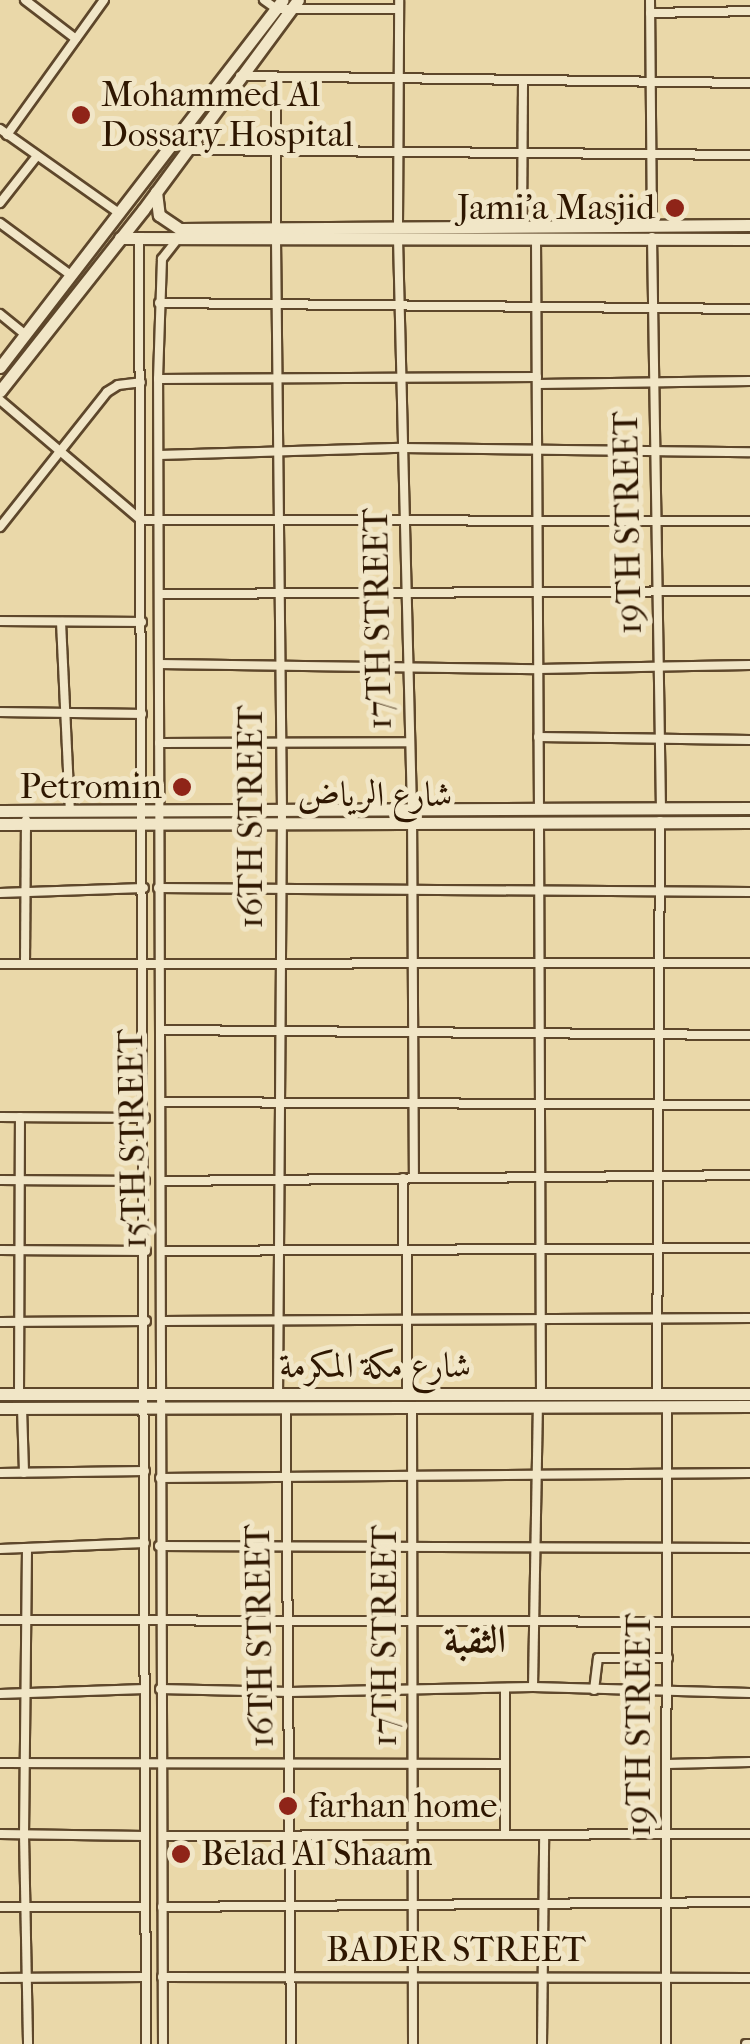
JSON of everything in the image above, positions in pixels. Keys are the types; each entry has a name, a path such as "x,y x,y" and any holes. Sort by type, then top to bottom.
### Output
{"main road":[{"path":"0,391 188,150 288,4"},
{"path":"0,367 288,4"},
{"path":"156,192 159,215 168,224 211,234"},
{"path":"398,232 536,239 750,225"},
{"path":"120,238 177,240 211,234 522,227 750,239"},
{"name":"شارع الرياض","path":"282,816 412,809 661,815 750,808"},
{"name":"شارع الرياض","path":"0,810 60,820 159,815 282,816 409,824 539,815"},
{"name":"شارع الرياض","path":"661,815 750,822"},
{"name":"شارع الرياض","path":"0,824 26,817 60,820"},
{"name":"شارع مكة المكرمة","path":"0,1394 146,1394 161,1401 286,1408 750,1406"},
{"name":"شارع مكة المكرمة","path":"0,1408 145,1408 161,1401 278,1394 750,1394"}],"street":[{"path":"25,0 76,39"},
{"path":"104,0 3,132 121,214"},
{"path":"264,0 288,4 399,5"},
{"name":"19TH STREET","path":"650,0 661,815 657,1394"},
{"name":"17TH STREET","path":"399,5 402,78 398,232 407,742 412,809 409,824 414,1178"},
{"path":"650,13 750,11"},
{"path":"240,76 750,83"},
{"name":"16TH STREET","path":"276,77 278,744 282,816 278,889 278,1394"},
{"path":"522,227 523,80"},
{"path":"188,150 750,155"},
{"path":"0,203 37,156"},
{"path":"0,223 72,276"},
{"name":"15TH STREET","path":"139,239 146,1251 146,2044"},
{"path":"536,239 536,451 541,523 537,894 541,1393"},
{"name":"15TH STREET","path":"162,2044 158,382 162,259 177,240"},
{"path":"142,286 160,286"},
{"path":"159,303 750,309"},
{"path":"0,314 26,334"},
{"path":"0,527 112,386 400,375 538,381 750,381"},
{"path":"0,400 141,520 750,521"},
{"path":"159,455 402,448 750,452"},
{"path":"159,594 539,596 750,591"},
{"path":"0,621 142,622"},
{"path":"60,820 68,712 62,622"},
{"path":"159,664 538,669 750,665"},
{"path":"0,712 142,714"},
{"path":"538,737 750,740"},
{"path":"159,742 407,742"},
{"path":"24,963 26,817"},
{"path":"0,893 144,888"},
{"path":"158,888 537,894 750,892"},
{"path":"0,964 750,964"},
{"path":"160,1030 750,1035"},
{"path":"161,1102 750,1105"},
{"path":"0,1117 145,1118"},
{"path":"19,1394 20,1117"},
{"path":"162,1181 750,1175"},
{"path":"402,1178 407,1394"},
{"path":"0,1180 145,1182"},
{"path":"162,1251 750,1248"},
{"path":"0,1250 146,1251"},
{"path":"162,1321 750,1318"},
{"path":"0,1322 146,1321"},
{"path":"534,1687 538,1407"},
{"name":"19TH STREET","path":"666,2044 667,1407"},
{"path":"22,1408 24,1473"},
{"name":"16TH STREET","path":"286,1408 291,2044"},
{"name":"17TH STREET","path":"412,1408 413,2044"},
{"path":"0,1473 145,1471"},
{"path":"160,1478 750,1472"},
{"path":"0,1549 145,1543"},
{"path":"159,1546 750,1548"},
{"path":"27,1549 24,1978 28,2044"},
{"path":"0,1620 750,1622"},
{"path":"594,1690 598,1658 668,1658"},
{"path":"160,1689 290,1692 534,1687 669,1694 750,1693"},
{"path":"504,1835 505,1688"},
{"path":"0,1694 145,1689"},
{"path":"668,1764 750,1762"},
{"path":"0,1763 504,1764"},
{"path":"0,1834 146,1836"},
{"path":"162,1836 750,1834"},
{"path":"542,2044 540,1903 544,1836"},
{"path":"162,1907 750,1902"},
{"path":"0,1907 145,1907"},
{"path":"0,1978 145,1977"},
{"name":"BADER STREET","path":"162,1977 750,1978"}],"place":[{"name":"Mohammed Al Dossary Hospital","path":"81,115"},
{"name":"Jami'a Masjid","path":"675,208"},
{"name":"Petromin","path":"182,787"},
{"name":"farhan home","path":"288,1806"},
{"name":"Belad Al Shaam","path":"181,1854"}],"district":[{"name":"الثقبة","path":"475,1640"}]}
